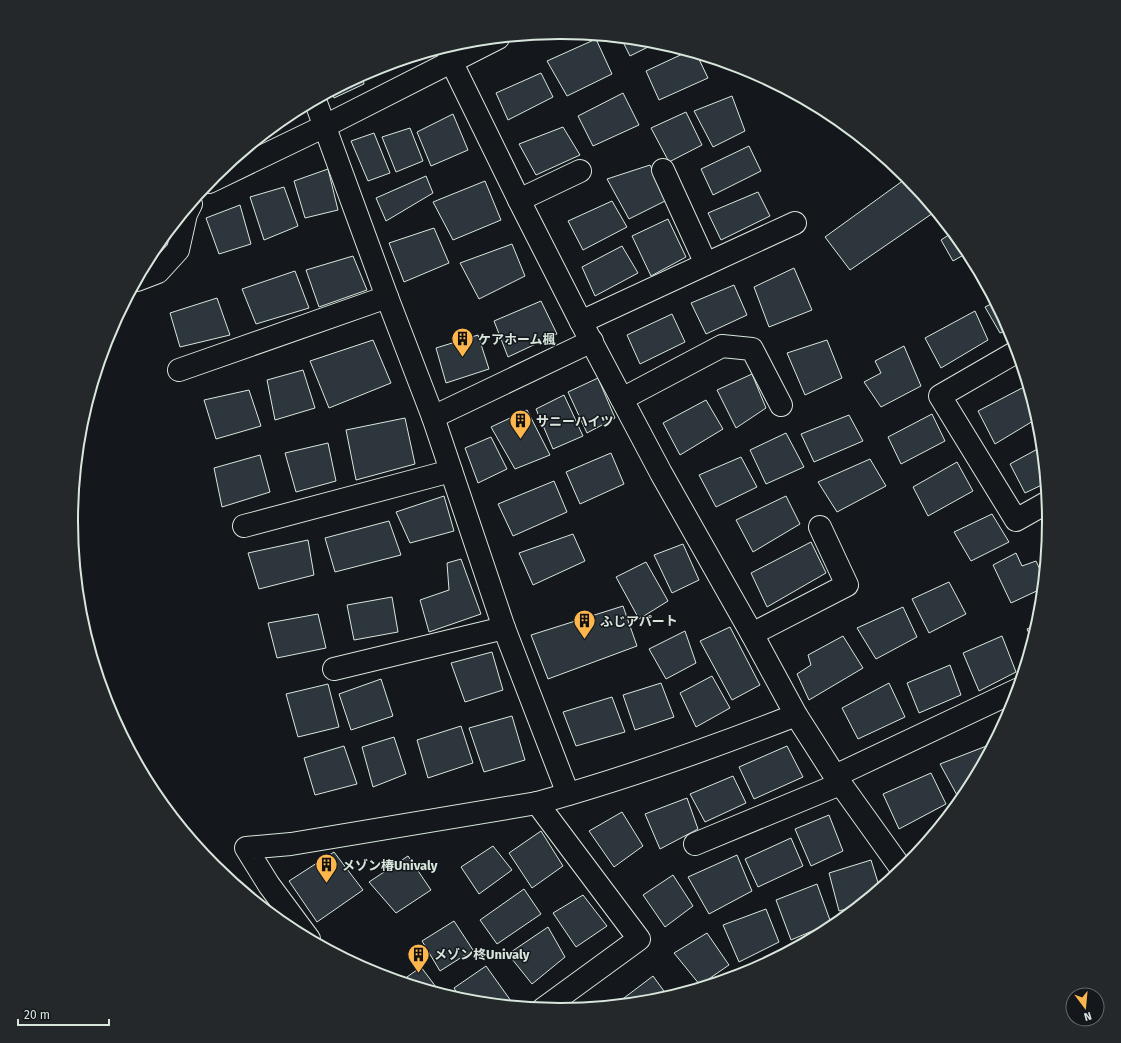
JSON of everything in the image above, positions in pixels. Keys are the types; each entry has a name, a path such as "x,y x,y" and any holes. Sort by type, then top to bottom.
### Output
{"street":[{"path":"226,174 325,126 449,54 469,48"},
{"path":"449,54 519,200 581,322 661,473 796,715 838,780 899,866"},
{"path":"317,105 386,297 433,417 504,628 568,794"},
{"path":"663,170 706,264"},
{"path":"519,200 580,171"},
{"path":"145,277 158,272 178,250 185,220"},
{"path":"581,322 796,223"},
{"path":"179,370 386,297"},
{"path":"433,417 592,341"},
{"path":"622,399 722,346 752,349 781,405"},
{"path":"1013,354 940,396 1016,520 1042,505"},
{"path":"244,526 451,471"},
{"path":"752,634 847,585 820,527"},
{"path":"334,669 504,628"},
{"path":"695,844 838,780 1011,693"},
{"path":"300,928 269,885 246,848 291,844 537,802 568,794 721,744 796,715"},
{"path":"537,802 639,939 550,1004"}],"building":[{"path":"593,40 597,40 612,74 567,96 547,61"},
{"path":"624,43 648,47 630,56"},
{"path":"682,54 699,60 708,78 659,100 646,71"},
{"path":"541,73 553,97 508,120 496,93"},
{"path":"363,82 364,84 334,98 333,96"},
{"path":"623,93 639,125 593,146 578,116"},
{"path":"732,96 745,131 713,147 694,111"},
{"path":"686,112 702,145 669,162 651,128"},
{"path":"453,114 468,150 431,166 417,132"},
{"path":"563,127 580,155 536,175 519,144"},
{"path":"410,128 423,161 396,172 382,137"},
{"path":"374,133 390,173 368,181 351,141"},
{"path":"749,146 761,171 713,195 701,169"},
{"path":"650,165 667,200 629,219 607,179"},
{"path":"328,169 338,210 305,218 294,181"},
{"path":"426,176 433,193 386,221 376,198"},
{"path":"485,181 501,220 453,240 433,202"},
{"path":"903,181 932,214 850,270 825,237"},
{"path":"284,187 298,226 264,240 250,197"},
{"path":"758,192 770,216 721,240 708,213"},
{"path":"612,201 627,227 583,250 568,221"},
{"path":"240,205 251,244 219,254 206,218"},
{"path":"668,219 686,257 651,276 632,236"},
{"path":"434,228 449,263 404,282 389,243"},
{"path":"948,235 963,255 953,261 941,240"},
{"path":"512,244 525,276 479,299 460,263"},
{"path":"622,246 638,273 595,296 582,267"},
{"path":"353,256 367,290 319,307 306,270"},
{"path":"794,268 812,310 769,327 754,287"},
{"path":"295,271 309,308 256,324 242,289"},
{"path":"734,285 747,315 706,334 691,303"},
{"path":"217,298 230,335 180,347 170,313"},
{"path":"541,301 557,334 508,357 494,321"},
{"path":"991,304 1004,332 1000,333 985,307"},
{"path":"975,311 988,340 941,368 925,338"},
{"path":"672,314 685,342 640,364 627,335"},
{"name":"ケアホーム楓","path":"478,335 489,369 446,383 436,348"},
{"path":"373,340 391,383 329,408 310,361"},
{"path":"827,340 842,378 805,395 787,353"},
{"path":"904,346 921,386 881,407 864,382 881,373 875,361"},
{"path":"303,370 315,408 275,420 267,380"},
{"path":"752,374 766,408 736,428 717,390"},
{"path":"598,378 615,418 587,433 568,392"},
{"path":"1024,387 1033,421 995,444 978,411"},
{"path":"249,390 261,426 216,439 204,400"},
{"path":"564,395 583,436 553,449 536,409"},
{"path":"706,400 723,429 680,455 663,423"},
{"name":"サニーハイツ","path":"527,410 550,455 515,469 491,427"},
{"path":"932,414 945,441 901,464 888,437"},
{"path":"849,415 863,441 814,462 801,434"},
{"path":"405,418 415,464 356,480 346,430"},
{"path":"786,433 804,467 766,484 750,450"},
{"path":"491,437 507,469 478,483 465,448"},
{"path":"328,443 336,481 296,492 285,453"},
{"path":"1037,449 1042,485 1025,493 1010,464"},
{"path":"611,453 624,484 580,504 566,472"},
{"path":"260,455 270,492 222,507 214,468"},
{"path":"741,457 757,487 716,507 699,475"},
{"path":"870,459 886,486 837,512 818,482"},
{"path":"957,462 973,491 928,516 913,487"},
{"path":"554,481 567,512 513,536 498,504"},
{"path":"444,496 454,531 410,543 396,512"},
{"path":"786,496 800,524 753,552 736,520"},
{"path":"992,514 1009,542 971,561 954,532"},
{"path":"389,521 401,555 335,572 325,538"},
{"path":"573,534 585,561 533,585 519,553"},
{"path":"308,540 314,575 259,589 248,553"},
{"path":"811,542 826,573 767,607 751,573"},
{"path":"683,544 699,580 672,593 654,555"},
{"path":"1016,553 1022,566 1036,561 1040,570 1038,590 1011,603 993,565"},
{"path":"461,559 481,614 429,632 420,600 449,590 447,563"},
{"path":"646,562 668,601 639,619 616,577"},
{"path":"949,582 966,614 929,633 912,599"},
{"path":"392,597 398,632 354,640 347,605"},
{"name":"ふじアパート","path":"623,606 637,646 548,679 531,635"},
{"path":"903,607 917,637 876,659 857,628"},
{"path":"318,614 326,648 277,658 268,623"},
{"path":"730,627 760,685 732,700 700,641"},
{"path":"1031,627 1030,635 1027,629"},
{"path":"685,631 696,663 666,679 649,649"},
{"path":"843,636 863,668 809,700 797,674 811,665 808,655"},
{"path":"1002,636 1016,672 979,691 963,653"},
{"path":"492,652 503,690 465,702 451,663"},
{"path":"950,665 961,695 919,713 907,683"},
{"path":"712,676 730,708 696,727 680,693"},
{"path":"381,679 393,716 351,730 339,694"},
{"path":"661,683 674,717 635,730 623,695"},
{"path":"889,683 905,717 858,739 842,708"},
{"path":"328,684 339,727 298,737 286,694"},
{"path":"612,697 625,732 576,746 563,712"},
{"path":"512,716 525,760 484,772 469,728"},
{"path":"461,726 473,763 428,778 417,740"},
{"path":"394,737 406,774 373,787 362,747"},
{"path":"344,746 357,784 315,795 304,758"},
{"path":"787,746 803,777 754,799 739,767"},
{"path":"987,746 957,796 940,764"},
{"path":"931,773 946,804 899,829 883,794"},
{"path":"733,776 746,803 705,822 690,794"},
{"path":"687,798 698,829 660,849 645,814"},
{"path":"622,812 643,846 614,867 589,831"},
{"path":"829,815 843,851 811,866 795,829"},
{"path":"541,831 563,866 532,888 509,853"},
{"path":"791,838 803,866 758,887 745,859"},
{"path":"493,846 512,870 479,894 461,867"},
{"name":"メゾン椿Univaly","path":"334,852 363,890 317,922 289,881"},
{"path":"737,855 752,891 709,914 688,877"},
{"path":"408,856 431,890 396,913 369,882"},
{"path":"871,860 879,884 848,909 839,911 829,873"},
{"path":"673,875 693,906 665,927 643,895"},
{"path":"817,884 831,922 791,940 776,900"},
{"path":"524,889 541,914 497,944 480,920"},
{"path":"583,895 607,926 576,947 553,913"},
{"path":"766,909 779,942 739,962 723,925"},
{"path":"454,921 473,950 440,971 422,941"},
{"path":"548,927 565,957 532,984 508,954"},
{"path":"707,933 729,965 705,982 699,984 674,953"},
{"path":"486,966 511,1001 466,995 457,993 454,988"},
{"path":"421,967 437,988 436,988 405,978"},
{"path":"653,976 665,993 655,995 621,1000"}],"place":[{"name":"ケアホーム楓","path":"462,358"},
{"name":"サニーハイツ","path":"521,440"},
{"name":"ふじアパート","path":"584,640"},
{"name":"メゾン椿Univaly","path":"326,884"},
{"name":"メゾン柊Univaly","path":"419,974"}]}
